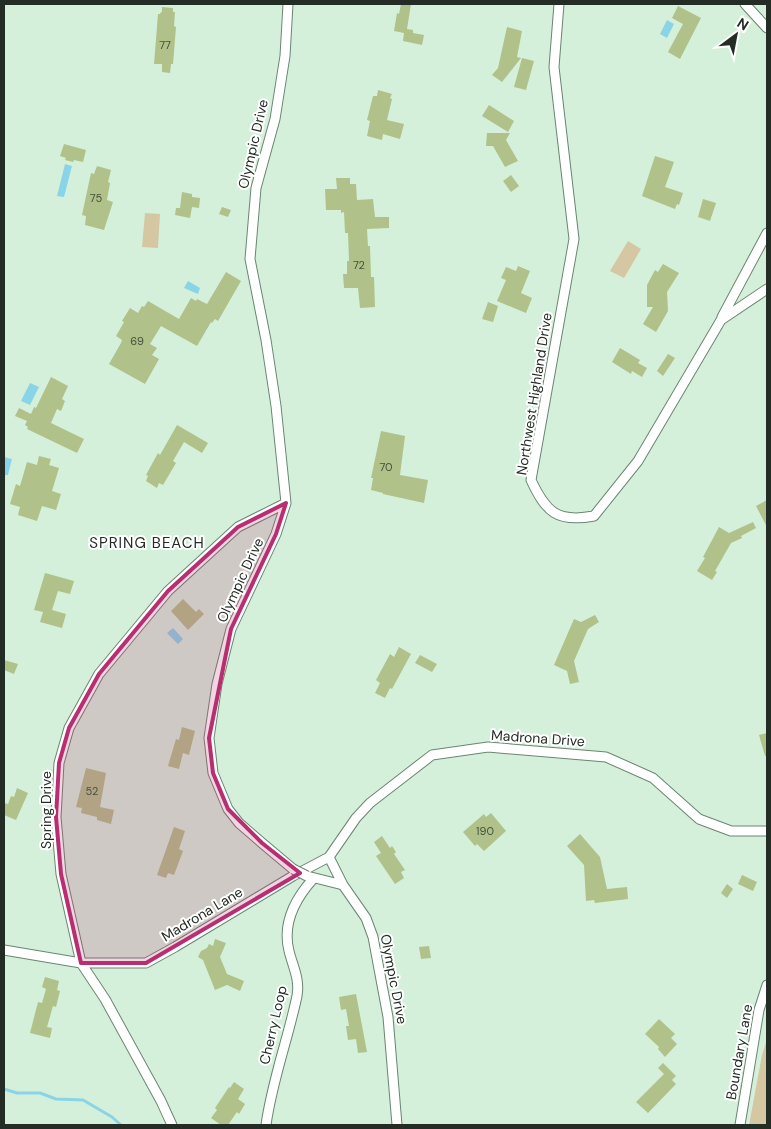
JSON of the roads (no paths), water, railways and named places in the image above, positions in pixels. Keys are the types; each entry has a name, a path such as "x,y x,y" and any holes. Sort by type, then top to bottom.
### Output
{"street":[{"name":"Olympic Drive","path":"288,4 285,56 275,119 256,188 250,259 266,340 276,406 286,503 276,534 231,629 217,684 209,738 213,773 228,809 239,823 293,869 310,877 342,886 366,918 373,937 388,1017 397,1125"},
{"name":"Northwest Highland Drive","path":"559,4 554,68 574,239 531,480 540,500 554,514 576,519 594,516 638,461 721,320 767,289"},
{"path":"745,4 767,28"},
{"path":"721,320 767,232"},
{"name":"Spring Drive","path":"172,1125 161,1101 105,999 81,963 61,874 56,818 59,763 69,728 99,674 168,591 238,527 286,503"},
{"name":"Madrona Drive","path":"329,857 356,818 370,804 432,755 488,747 606,757 653,778 699,819 732,831 767,831"},
{"path":"329,857 342,886"},
{"name":"Madrona Lane","path":"81,963 146,963 175,948 293,876 329,857"},
{"name":"Cherry Loop","path":"266,1125 269,1105 297,994 297,972 289,951 288,924 292,907 310,877"},
{"path":"4,950 81,963"},
{"name":"Boundary Lane","path":"740,1125 758,1010 767,985"}],"water":[{"path":"667,20 674,24 667,38 660,34"},
{"path":"65,164 72,166 64,197 57,196"},
{"path":"188,281 200,288 198,294 184,288"},
{"path":"30,383 39,387 30,405 21,401"},
{"path":"4,457 12,459 8,475 4,475"},
{"path":"173,628 183,639 178,644 167,633"}],"waterway":[{"path":"4,1089 17,1093 40,1093 56,1099 83,1100 112,1117 121,1125"}],"district":[{"name":"SPRING BEACH","path":"147,543"}]}
